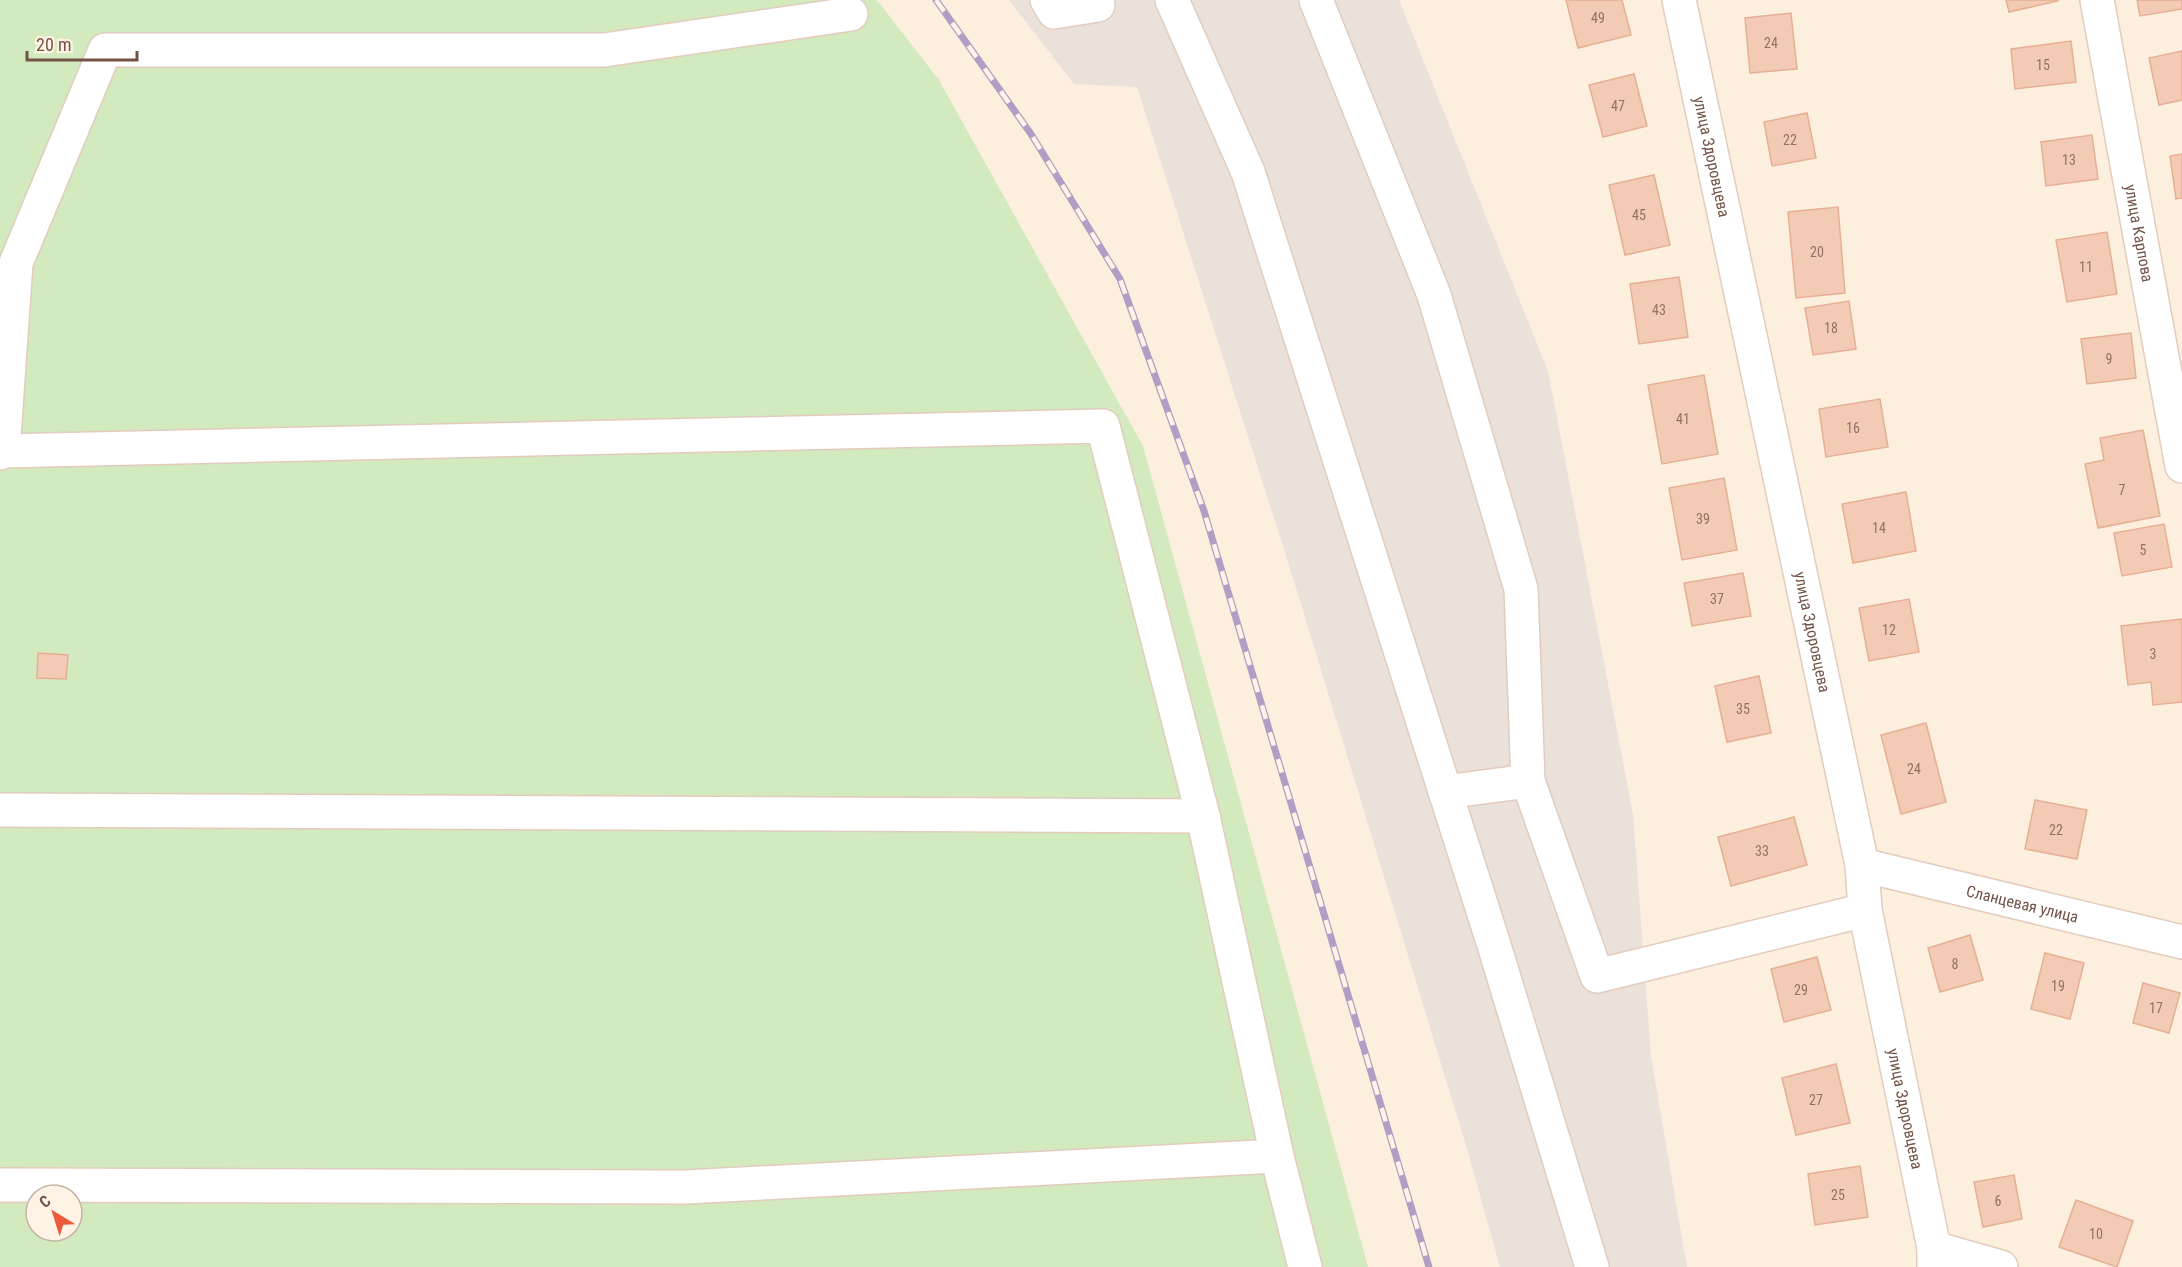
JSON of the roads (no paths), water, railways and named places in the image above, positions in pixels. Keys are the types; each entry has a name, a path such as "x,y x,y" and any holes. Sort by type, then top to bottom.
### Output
{"street":[{"path":"1047,0 1054,12 1098,5"},
{"path":"1172,0 1248,172 1494,945 1592,1267"},
{"path":"1316,0 1434,295 1521,589 1528,781 1597,976 1865,910"},
{"name":"улица Здоровцева","path":"1679,0 1862,866 1865,910 1934,1258"},
{"name":"улица Карпова","path":"2097,0 2182,466"},
{"path":"850,14 604,50 105,50 16,263 1,451 1103,426 1203,816 1277,1156 1305,1267"},
{"path":"1445,792 1528,781"},
{"path":"0,810 1203,816"},
{"name":"Сланцевая улица","path":"1862,866 2182,942"},
{"path":"0,1185 685,1187 1277,1156"},
{"path":"1934,1258 2001,1267"}],"railway":[{"path":"936,0 1031,134 1120,279 1204,511 1429,1267"}]}
